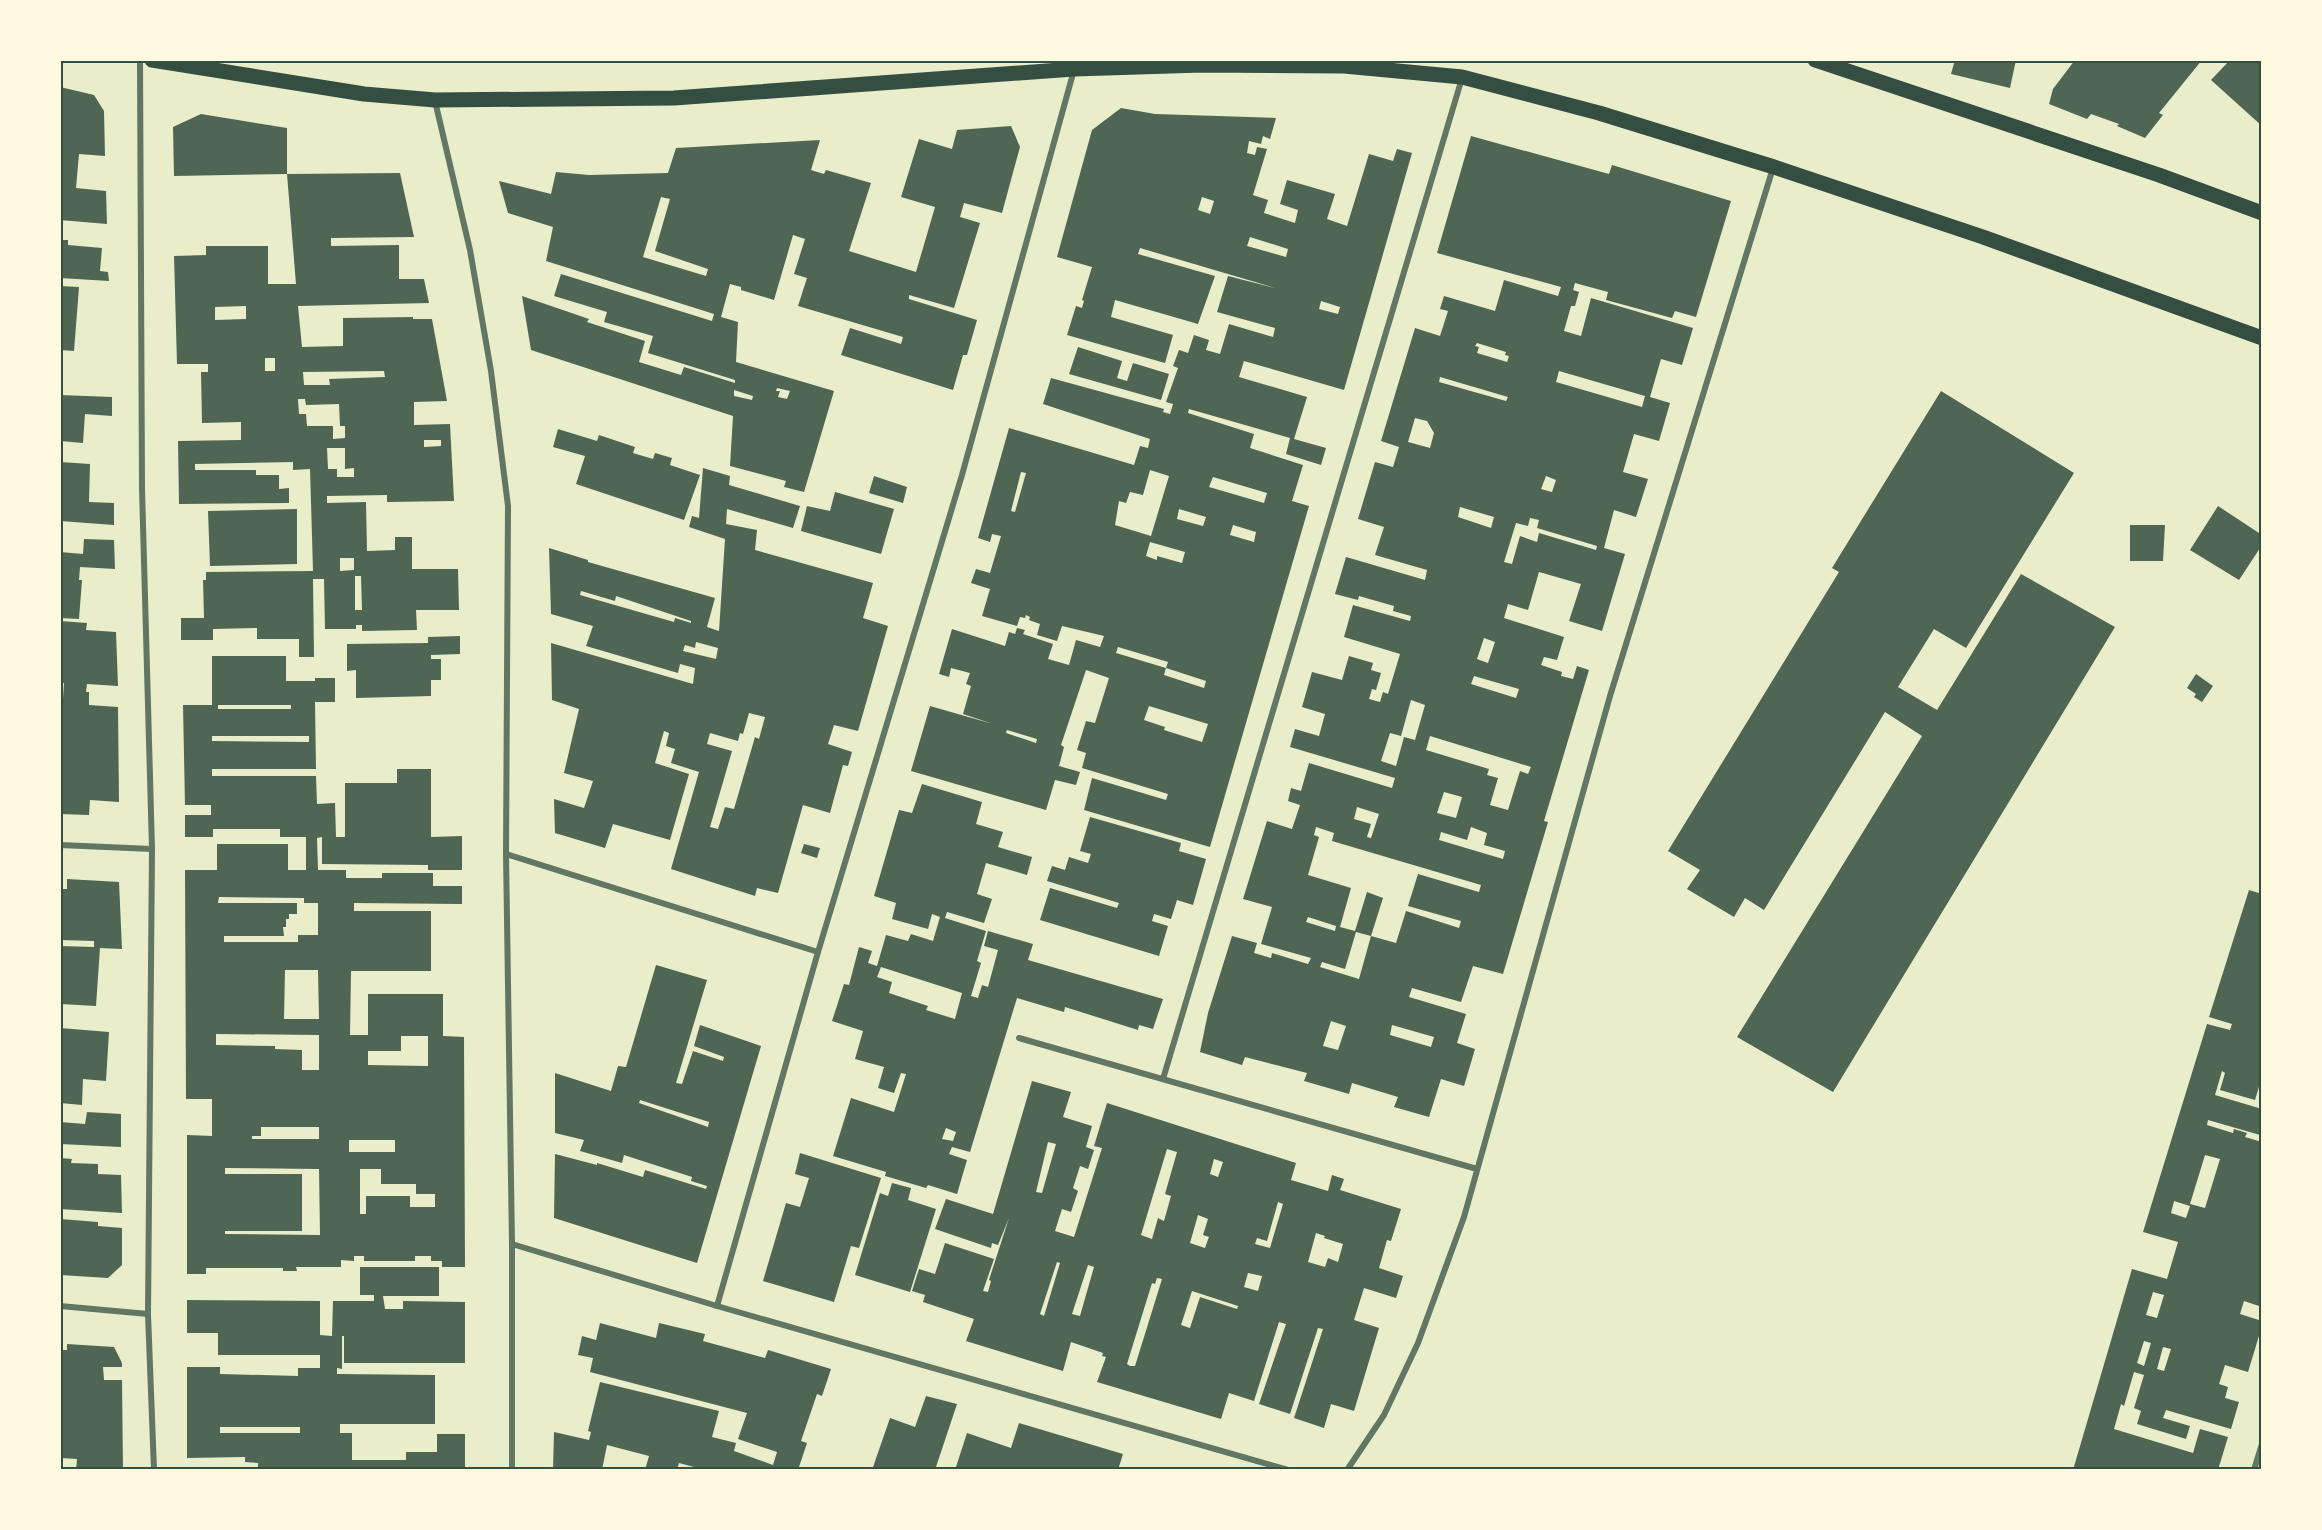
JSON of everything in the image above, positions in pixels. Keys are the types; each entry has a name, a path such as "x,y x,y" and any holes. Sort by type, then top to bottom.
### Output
{"main road":[{"path":"152,60 364,94 435,100 674,98 1074,69 1202,65 1344,66 1462,77 1599,113 1774,167 1983,237 2262,338"},
{"path":"1815,60 2159,175 2262,213"}],"street":[{"path":"140,60 142,489 152,849 148,1314 154,1470"},
{"path":"717,1306 818,952 962,475 1074,69"},
{"path":"1163,1079 1462,77"},
{"path":"435,100 476,283 491,371 507,506 506,854 512,1244 512,1470"},
{"path":"1347,1470 1384,1415 1418,1343 1464,1217 1610,696 1774,167"},
{"path":"60,845 152,849"},
{"path":"506,854 818,952"},
{"path":"1019,1038 1477,1169"},
{"path":"512,1244 717,1306 1288,1470"},
{"path":"60,1306 148,1314"},
{"path":"2254,1470 2262,1444"}],"building":[{"path":"1955,60 2016,60 2010,88 1951,74"},
{"path":"2075,60 2202,60 2159,113 2163,115 2145,138 2117,126 2119,124 2091,114 2087,119 2049,104 2053,89"},
{"path":"2230,60 2262,60 2262,126 2211,80"},
{"path":"60,87 94,95 104,111 105,156 79,154 76,188 106,191 107,224 60,220"},
{"path":"1121,108 1155,114 1276,118 1270,139 1263,136 1261,144 1249,141 1247,153 1255,155 1257,147 1267,149 1253,195 1268,200 1264,213 1295,223 1298,210 1280,204 1287,180 1335,194 1327,219 1347,226 1369,154 1393,161 1397,149 1412,153 1344,390 1244,361 1239,377 1307,397 1294,439 1326,448 1321,465 1286,454 1290,438 1189,409 1188,413 1254,434 1250,448 1303,465 1292,501 1309,506 1210,847 1084,810 1092,778 1166,800 1168,794 1082,768 1086,753 1077,750 1086,721 1095,723 1109,678 1086,670 1061,745 1064,747 1059,766 1080,772 1076,785 1055,780 1046,810 911,771 930,706 993,724 963,714 971,686 966,684 970,673 951,668 949,677 939,674 952,629 1005,646 1009,632 1015,634 1017,628 1025,630 1023,634 1053,644 1048,659 1069,665 1076,640 1100,647 1104,636 1062,626 1057,641 1037,635 1040,624 1029,620 1030,617 1026,615 1025,618 1020,617 1017,626 982,616 990,589 971,583 976,569 990,573 1001,536 992,534 990,542 978,538 1009,428 1134,465 1140,446 1148,448 1150,439 1043,404 1051,378 1164,409 1163,412 1170,414 1173,404 1166,402 1178,368 1173,366 1179,350 1188,353 1194,335 1209,340 1206,350 1220,354 1229,324 1273,337 1275,328 1217,312 1228,276 1275,288 1140,248 1138,254 1215,276 1198,324 1115,300 1111,317 1173,335 1165,363 1067,335 1076,306 1082,308 1084,301 1082,300 1092,267 1057,257 1092,130","holes":["1202,197 1214,201 1210,214 1198,210","1250,237 1288,249 1286,257 1247,246","1321,301 1340,307 1338,314 1319,309","1150,470 1169,476 1151,536 1115,525 1119,501 1126,503 1130,492 1143,495","1021,472 1026,473 1015,512 1011,511","1213,477 1267,493 1264,503 1209,487","1179,509 1206,517 1203,526 1177,519","1233,525 1256,532 1254,542 1230,535","1150,542 1185,552 1182,563 1157,556 1157,560 1146,556","1118,647 1168,662 1166,668 1116,653","1166,668 1206,681 1204,688 1164,675","1149,706 1208,724 1202,742 1164,730 1165,727 1144,720","1007,730 1037,739 1036,743 1006,733"]},
{"path":"201,114 287,128 287,174 174,176 173,127"},
{"path":"1011,126 1020,147 1002,213 964,203 960,217 980,223 954,308 909,295 909,299 977,320 967,355 963,355 953,390 841,355 850,328 901,344 903,337 798,306 807,278 794,274 805,239 793,235 774,300 741,290 741,287 730,284 721,317 738,322 736,362 834,391 804,492 784,487 786,481 730,466 733,416 531,350 522,296 589,319 587,322 645,341 639,362 681,375 684,367 735,383 735,380 648,353 653,336 604,322 607,312 554,296 561,274 712,321 714,314 546,261 553,227 508,213 499,181 551,194 556,172 589,175 668,173 676,148 820,140 811,170 824,174 826,170 871,183 849,251 916,272 935,207 901,197 919,139 952,149 957,130","holes":["661,197 670,199 655,251 708,269 706,276 643,257","777,388 790,391 787,399 778,397 780,391 776,391","734,390 753,396 752,400 734,396"]},
{"path":"1471,136 1609,174 1612,165 1731,201 1696,317 1675,311 1672,318 1606,300 1608,292 1575,283 1573,290 1579,292 1575,306 1571,306 1564,331 1581,336 1591,298 1693,328 1682,365 1661,359 1650,397 1670,403 1659,441 1634,434 1623,472 1648,479 1636,517 1614,510 1604,548 1625,554 1602,631 1569,621 1581,584 1539,572 1528,610 1508,604 1504,618 1564,637 1557,660 1544,657 1541,665 1562,672 1561,676 1573,679 1577,666 1589,670 1544,821 1548,822 1503,974 1473,966 1461,1002 1412,988 1409,997 1466,1014 1457,1043 1475,1049 1464,1086 1441,1079 1429,1117 1394,1107 1398,1097 1352,1083 1349,1094 1304,1081 1307,1073 1245,1057 1242,1065 1200,1052 1208,1013 1232,936 1257,943 1254,953 1271,958 1272,953 1308,964 1311,958 1261,944 1272,907 1243,899 1267,821 1292,829 1300,805 1288,801 1291,788 1301,791 1309,763 1392,788 1395,778 1290,747 1295,729 1319,736 1325,714 1302,707 1312,672 1342,680 1349,656 1373,663 1371,670 1381,673 1376,690 1372,689 1369,699 1380,702 1383,692 1388,694 1400,654 1344,637 1353,605 1410,621 1411,616 1393,611 1394,606 1359,596 1358,600 1335,594 1346,557 1425,580 1427,570 1375,555 1384,527 1358,519 1375,462 1393,467 1399,447 1381,441 1415,328 1440,336 1448,311 1440,309 1444,296 1495,311 1504,280 1558,296 1561,287 1437,253","holes":["1477,343 1506,352 1505,355 1509,356 1507,362 1477,353 1479,347 1475,346","1559,371 1645,396 1642,407 1556,382","1440,377 1508,397 1506,401 1439,382","1415,418 1427,421 1434,433 1430,448 1408,442","1546,476 1556,480 1552,492 1541,489","1460,507 1494,517 1491,528 1458,517","1530,518 1539,520 1537,528 1597,546 1596,550 1539,533 1537,542 1520,536 1512,564 1504,562 1516,523 1528,526","1484,638 1495,642 1488,663 1477,659","1474,676 1519,689 1516,698 1471,684","1411,700 1425,705 1415,740 1404,737 1396,766 1381,761 1390,733 1401,736","1430,736 1531,767 1528,774 1520,771 1508,810 1490,805 1498,778 1487,775 1489,769 1426,750","1444,792 1462,797 1456,818 1437,813","1357,807 1379,814 1371,838 1367,837 1371,824 1354,819","1316,827 1334,833 1332,841 1481,885 1479,892 1418,874 1408,906 1461,921 1459,928 1406,911 1396,943 1371,936 1383,898 1367,892 1355,931 1340,927 1351,888 1308,875 1319,837 1314,835","1471,827 1487,833 1484,845 1505,851 1503,859 1439,840 1441,832 1467,840","1308,917 1336,926 1335,931 1306,922","1356,932 1371,936 1359,979 1320,967 1322,962 1345,969","1331,1021 1346,1026 1338,1050 1323,1046","1392,1025 1434,1037 1431,1047 1390,1035"]},
{"path":"400,173 414,237 331,238 331,246 399,245 399,279 424,279 429,303 298,306 302,347 343,346 343,318 432,319 447,401 414,402 414,425 450,424 454,501 387,502 387,495 327,496 327,503 366,502 367,551 395,550 395,537 412,537 412,569 458,569 459,610 416,610 417,630 362,631 362,625 356,625 356,629 325,629 324,579 313,579 314,657 299,657 299,639 257,639 257,628 213,629 213,640 181,640 181,618 204,618 203,580 206,580 206,572 313,571 310,469 293,470 293,462 195,464 195,470 256,470 256,475 279,475 279,489 289,488 289,503 179,504 178,441 241,440 241,422 202,423 201,372 208,372 208,364 177,364 174,256 206,255 206,246 268,246 268,284 296,284 287,174","holes":["246,306 246,319 215,320 215,307","265,358 275,358 275,371 265,371","384,371 385,377 329,379 330,385 304,385 303,372","298,399 305,399 306,405 339,404 340,426 345,426 345,438 333,439 333,426 307,426 306,414 299,414","424,440 441,440 441,446 424,447","327,448 345,448 345,469 354,468 354,477 337,477 337,469 328,469","340,558 354,558 354,570 340,571","355,576 361,576 362,610 355,610"]},
{"path":"60,240 68,240 68,245 102,248 100,271 108,272 109,281 60,278"},
{"path":"60,286 79,287 74,351 60,350"},
{"path":"1078,347 1122,361 1117,378 1127,381 1133,363 1169,374 1161,400 1069,374"},
{"path":"1941,391 2074,473 1966,648 1934,629 1898,687 1937,710 2021,574 2115,627 1833,1092 1737,1037 1922,736 1885,712 1764,910 1745,898 1734,917 1687,889 1700,870 1668,851 1839,572 1832,568"},
{"path":"60,395 112,397 112,416 85,414 83,443 60,441"},
{"path":"558,429 597,441 599,435 635,447 633,453 653,459 655,453 672,458 670,465 700,475 684,520 576,484 585,456 553,447"},
{"path":"60,462 90,464 89,502 114,503 114,525 60,521"},
{"path":"703,468 730,476 729,485 800,506 793,528 727,509 726,524 757,530 755,550 873,583 863,618 888,626 858,731 834,725 828,744 852,752 848,766 843,765 830,813 803,805 778,893 757,888 755,896 671,869 699,772 671,763 675,749 666,746 669,733 664,731 655,763 689,774 670,840 613,824 605,848 555,833 554,799 584,808 593,781 564,773 579,709 552,700 551,643 693,684 695,668 680,664 678,673 586,646 593,626 551,614 549,548 588,560 588,562 715,598 707,627 719,631 725,539 689,527 692,516 699,518","holes":["581,591 615,601 616,596 691,621 691,623 675,618 674,622 580,595","696,642 718,648 716,659 683,651 685,645 695,648","749,713 765,717 759,739 755,737 734,809 725,807 718,829 710,827 732,751 707,744 710,733 738,741 740,733 743,734"]},
{"path":"874,476 907,487 903,503 869,493"},
{"path":"835,492 894,509 881,554 801,531 807,506 830,511"},
{"path":"2218,506 2262,535 2262,545 2239,580 2190,550"},
{"path":"297,509 297,564 210,566 208,511"},
{"path":"2130,525 2165,525 2163,561 2130,561"},
{"path":"84,539 114,540 115,569 80,567 79,580 82,580 79,619 60,618 62,566 60,566 60,552 83,554"},
{"path":"60,621 87,623 86,630 116,632 118,686 87,684 86,692 89,692 89,705 118,707 119,802 90,800 89,815 60,814 60,744 64,683 60,683"},
{"path":"460,636 460,654 431,655 431,659 441,659 441,680 431,680 431,696 356,698 356,670 347,671 347,644 428,643 428,637"},
{"path":"212,656 286,656 286,681 335,678 335,702 315,702 316,769 212,769 212,776 316,776 317,804 335,803 336,837 345,837 345,783 397,783 397,769 431,769 431,837 462,836 462,870 428,870 428,865 322,864 322,837 317,838 318,870 346,870 346,878 382,878 382,873 433,873 433,886 462,886 462,904 354,903 354,911 431,911 431,971 351,971 350,1035 368,1035 368,994 443,994 443,1036 464,1037 465,1267 442,1267 442,1261 431,1261 431,1256 415,1256 415,1261 364,1261 364,1256 354,1256 354,1261 341,1260 341,1267 296,1267 297,1271 283,1271 283,1268 206,1268 206,1274 187,1274 187,1135 212,1136 212,1099 186,1099 185,870 217,870 217,844 288,844 288,870 306,870 306,837 280,837 280,829 213,829 213,837 185,837 185,815 211,815 211,805 185,805 183,705 212,705","holes":["218,705 291,705 291,709 218,709","212,736 309,736 309,742 212,741","219,897 304,898 304,903 318,903 318,935 298,935 298,942 224,942 224,936 284,936 283,927 286,927 286,919 289,919 289,914 297,914 297,903 218,903","285,970 318,970 319,1019 284,1019","216,1034 319,1035 319,1070 302,1070 302,1050 275,1049 275,1046 216,1045","401,1036 428,1036 428,1066 368,1065 368,1051 401,1051","261,1127 319,1127 319,1139 252,1139 252,1136 261,1136","349,1140 395,1140 395,1152 349,1152","225,1168 319,1169 320,1235 225,1234 225,1231 302,1231 302,1174 225,1174","360,1169 381,1169 381,1184 416,1184 416,1194 435,1194 435,1207 410,1207 410,1196 366,1196 366,1214 360,1214"]},
{"path":"2196,674 2213,686 2202,702 2194,697 2196,694 2187,688"},
{"path":"922,784 982,802 976,824 1003,832 998,847 1032,857 1027,875 986,863 977,894 992,899 984,923 947,912 945,918 986,931 977,961 981,963 971,996 978,998 982,985 988,987 998,950 984,946 988,931 1033,944 1028,960 1163,999 1153,1029 1139,1025 1138,1030 1065,1007 1064,1012 1017,998 970,1152 952,1147 949,1154 967,1160 957,1194 885,1176 886,1172 833,1156 851,1098 894,1112 906,1074 901,1073 894,1093 878,1088 884,1067 855,1059 863,1031 832,1021 844,984 849,985 859,947 872,951 868,963 877,966 886,935 908,941 911,934 933,941 940,917 932,914 928,929 892,919 896,903 874,896 899,810 912,813","holes":["881,967 962,993 955,1019 926,1010 928,1006 889,993 892,982 877,977","946,1128 956,1132 953,1141 942,1139"]},
{"path":"1090,817 1181,843 1179,851 1206,859 1193,905 1177,900 1171,919 1154,914 1152,921 1168,926 1159,956 1040,920 1050,888 1117,908 1119,903 1047,881 1052,866 1065,870 1069,857 1088,863 1091,854 1080,851"},
{"path":"804,844 820,848 817,858 801,853"},
{"path":"67,879 119,882 122,949 100,948 96,1006 60,1004 60,946 94,947 94,941 60,940 60,889 67,889"},
{"path":"2249,890 2262,894 2262,1077 2255,1100 2220,1090 2225,1073 2222,1071 2215,1095 2262,1109 2262,1128 2260,1135 2208,1120 2207,1125 2233,1133 2234,1129 2247,1133 2245,1137 2262,1142 2262,1307 2244,1301 2240,1314 2262,1321 2262,1326 2248,1372 2225,1365 2219,1384 2228,1387 2225,1398 2239,1402 2231,1429 2166,1410 2163,1418 2190,1426 2186,1439 2137,1424 2141,1411 2134,1408 2144,1375 2134,1372 2124,1406 2121,1404 2114,1429 2193,1453 2200,1429 2228,1437 2218,1470 2073,1470 2132,1269 2167,1279 2178,1242 2143,1232 2207,1024 2230,1030 2232,1024 2209,1017","holes":["2205,1155 2220,1159 2205,1208 2190,1204","2174,1201 2190,1206 2186,1218 2171,1213","2153,1292 2164,1295 2157,1318 2146,1315","2144,1341 2151,1343 2144,1366 2137,1363","2163,1347 2171,1349 2164,1371 2157,1369"]},
{"path":"656,965 707,980 676,1083 682,1084 693,1051 723,1061 724,1057 694,1046 700,1025 761,1046 697,1263 554,1218 555,1154 597,1165 597,1163 643,1177 645,1170 706,1189 707,1186 691,1181 692,1177 624,1155 622,1163 580,1151 584,1140 555,1133 555,1073 611,1091 618,1066 626,1067","holes":["640,1100 709,1122 708,1127 639,1103"]},
{"path":"60,1028 109,1032 106,1081 83,1079 82,1105 60,1103"},
{"path":"1032,1081 1071,1092 1063,1117 1092,1126 1086,1147 1094,1150 1088,1169 1080,1166 1073,1188 1078,1191 1071,1212 1062,1209 1055,1231 1074,1237 1102,1148 1094,1146 1107,1103 1296,1163 1291,1180 1328,1191 1332,1175 1344,1179 1340,1190 1401,1209 1391,1241 1387,1240 1379,1268 1403,1276 1396,1298 1364,1288 1354,1320 1379,1328 1354,1411 1331,1404 1324,1428 1294,1418 1323,1329 1318,1328 1290,1414 1259,1404 1286,1324 1279,1322 1254,1401 1229,1393 1221,1419 1097,1382 1106,1357 1102,1356 1103,1353 1071,1342 1063,1371 966,1341 974,1319 923,1302 925,1295 912,1291 919,1269 935,1274 945,1243 994,1259 983,1291 988,1292 991,1281 989,1280 1009,1218 998,1245 992,1243 991,1248 935,1229 946,1199 993,1214","holes":["1048,1142 1056,1144 1042,1193 1036,1192","1167,1149 1177,1152 1165,1194 1171,1196 1164,1221 1158,1218 1152,1239 1141,1235","1214,1159 1223,1162 1218,1177 1210,1174","1278,1202 1283,1204 1270,1248 1255,1244 1257,1238 1267,1241","1198,1215 1208,1219 1203,1235 1209,1237 1205,1248 1190,1243","1316,1233 1343,1244 1338,1262 1328,1258 1325,1267 1308,1262","1057,1262 1060,1263 1044,1316 1040,1314","1088,1265 1094,1267 1080,1316 1072,1314","1248,1273 1262,1276 1258,1291 1244,1287","1157,1278 1162,1279 1135,1366 1130,1366 1127,1364 1152,1283 1155,1284","1192,1291 1238,1306 1237,1309 1200,1297 1190,1328 1181,1325"]},
{"path":"87,1112 121,1114 121,1147 60,1144 60,1122 85,1124"},
{"path":"800,1153 881,1178 859,1248 851,1246 834,1302 763,1281 786,1203 800,1207 809,1178 795,1174"},
{"path":"60,1158 72,1159 71,1163 98,1164 98,1174 121,1175 122,1213 60,1209"},
{"path":"892,1183 911,1188 908,1200 936,1209 910,1292 855,1275 880,1193 888,1196"},
{"path":"60,1219 98,1222 98,1226 122,1228 122,1265 108,1278 60,1275"},
{"path":"360,1267 439,1267 439,1296 383,1296 385,1309 403,1309 403,1301 465,1302 465,1363 344,1363 344,1336 342,1336 342,1369 337,1368 337,1374 435,1375 435,1424 340,1424 340,1433 352,1433 352,1460 406,1460 406,1452 437,1452 437,1434 465,1434 465,1470 258,1470 258,1463 245,1462 245,1457 187,1458 187,1367 220,1367 220,1374 298,1376 298,1368 320,1368 320,1355 218,1355 218,1333 187,1333 187,1300 320,1301 320,1335 332,1336 333,1301 374,1301 374,1295 360,1295","holes":["220,1427 300,1427 300,1433 220,1433"]},
{"path":"600,1323 656,1338 659,1323 705,1334 703,1341 765,1358 768,1350 831,1369 822,1396 817,1394 801,1441 807,1443 798,1470 705,1470 679,1463 677,1470 645,1470 649,1456 607,1445 602,1470 553,1470 554,1432 589,1440 591,1432 588,1431 600,1382 719,1411 712,1437 736,1443 734,1451 773,1465 777,1452 738,1439 747,1413 590,1372 593,1358 578,1355 582,1336 596,1340"},
{"path":"67,1344 114,1347 122,1363 122,1367 103,1367 104,1380 122,1380 123,1470 76,1470 77,1459 60,1458 60,1350 67,1350"},
{"path":"926,1396 957,1404 935,1470 872,1470 890,1418 915,1427"},
{"path":"1019,1423 1123,1454 1118,1470 955,1470 967,1433 1011,1448"}]}
